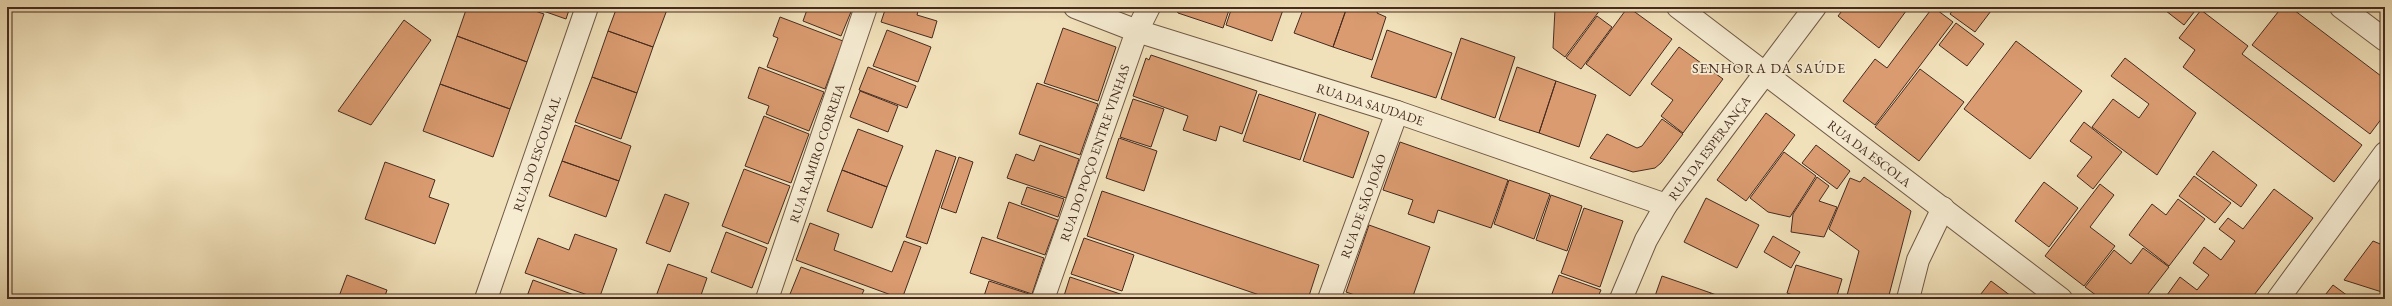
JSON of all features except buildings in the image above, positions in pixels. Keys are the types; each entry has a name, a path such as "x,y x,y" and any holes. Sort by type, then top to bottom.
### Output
{"street":[{"name":"RUA DO ESCOURAL","path":"486,299 587,7"},
{"name":"RUA RAMIRO CORREIA","path":"766,299 866,7"},
{"name":"RUA DA SAUDADE","path":"1075,7 1138,31 1397,112 1666,205"},
{"name":"RUA DO POÇO ENTRE VINHAS","path":"1043,299 1138,31 1149,7"},
{"name":"RUA DA ESCOLA","path":"1678,7 2061,299"},
{"name":"RUA DA ESPERANÇA","path":"1621,299 1646,240 1666,205 1815,7"},
{"path":"2341,7 2385,40"},
{"name":"RUA DE SÃO JOÃO","path":"1329,299 1397,112"},
{"path":"2278,299 2385,153"},
{"path":"1908,299 1918,260 1943,208"}],"district":[{"name":"SENHORA DA SAÚDE","path":"1769,68"}]}
